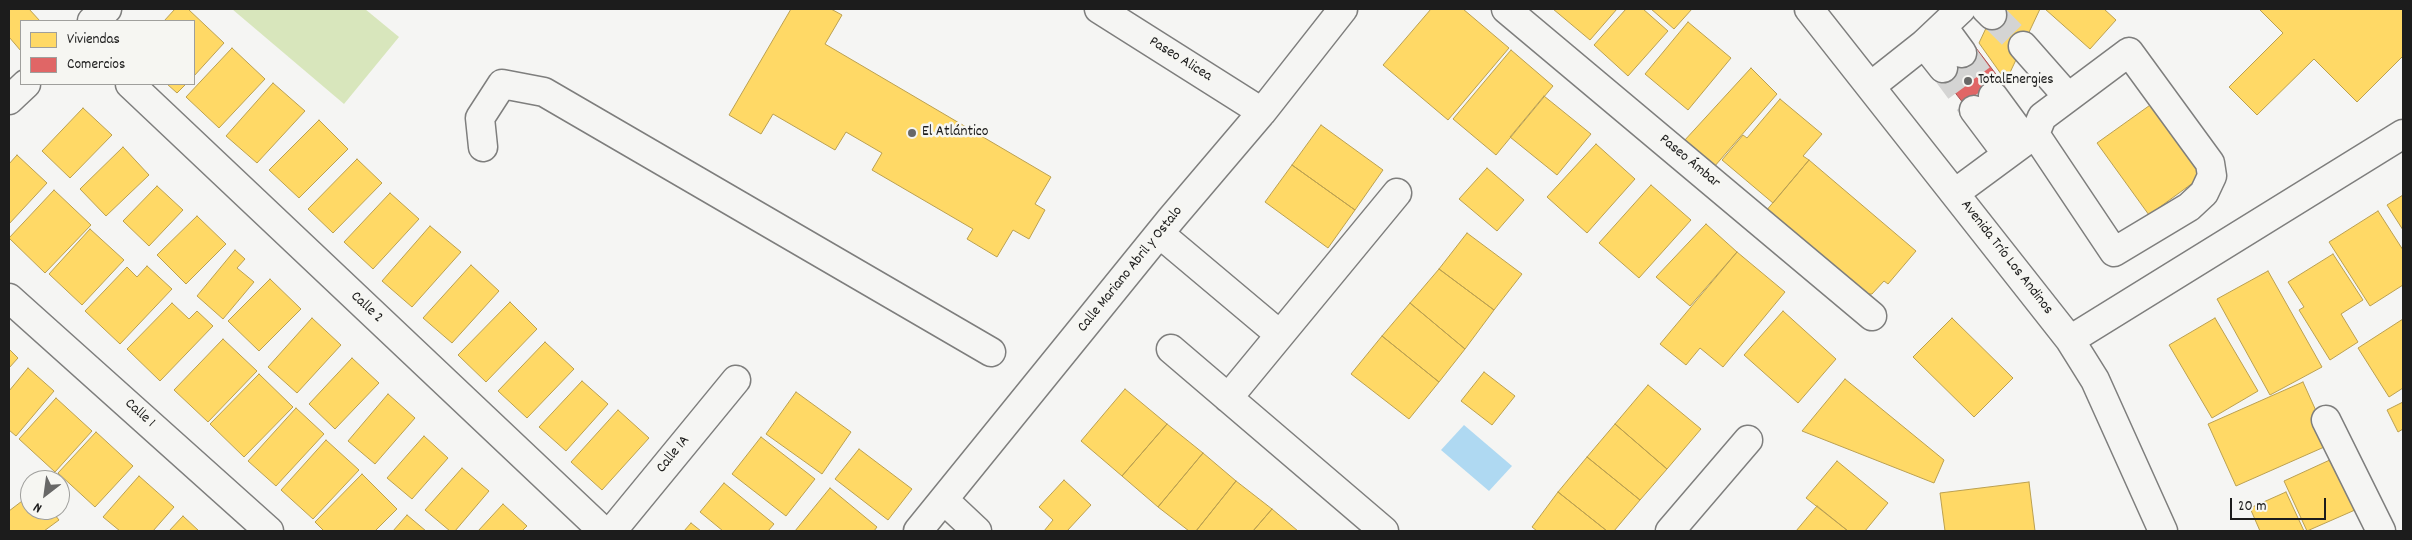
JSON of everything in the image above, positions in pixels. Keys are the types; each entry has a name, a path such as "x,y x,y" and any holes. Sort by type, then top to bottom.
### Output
{"street":[{"path":"93,20 107,9"},
{"name":"Paseo Alicea","path":"1098,9 1262,112"},
{"name":"Calle Mariano Abril y Ostalo","path":"918,531 1262,112 1343,9"},
{"name":"Paseo Ámbar","path":"1506,9 1872,316"},
{"name":"Avenida Trío Los Andinos","path":"1810,9 2070,340 2095,380 2163,531"},
{"path":"1870,86 1943,26 1952,60"},
{"path":"2023,46 2068,97"},
{"path":"1955,193 2022,143 2042,117 2129,52 2210,163 2212,176 2204,193 2189,207 2114,252 2022,143 1984,103"},
{"path":"483,147 480,118 502,84 544,92 991,352"},
{"path":"9,100 25,85"},
{"name":"Calle 2","path":"131,85 603,531"},
{"path":"2070,340 2403,134"},
{"path":"1228,398 1397,193"},
{"path":"1160,234 1279,334"},
{"name":"Calle 1","path":"9,298 269,531"},
{"path":"1171,349 1384,531"},
{"name":"Calle 1A","path":"612,531 736,380"},
{"path":"2326,420 2381,531"},
{"path":"1670,531 1748,440"},
{"path":"944,500 978,531"}],"green space":[{"path":"232,9 365,9 399,37 344,104"}],"water":[{"path":"1464,425 1512,466 1489,491 1441,450"}],"building: Viviendas":[{"path":"9,9 29,9 39,20 20,20 20,50 9,37"},
{"path":"175,9 188,9 224,43 195,75 195,20 165,20"},
{"name":"El Atlántico","path":"791,9 831,9 842,15 825,44 1051,177 1035,204 1045,210 1029,239 1013,230 997,257 967,239 973,229 872,170 882,153 846,132 835,150 773,114 761,134 729,115"},
{"path":"1431,9 1463,9 1509,48 1448,120 1383,65"},
{"path":"1553,9 1617,9 1590,40"},
{"path":"1626,9 1643,9 1668,31 1628,76 1594,45"},
{"path":"1651,9 1692,9 1674,29"},
{"path":"1995,9 2040,9 2006,81 1979,43"},
{"path":"2045,9 2104,9 2116,20 2090,49"},
{"path":"2259,9 2403,9 2403,56 2357,102 2314,59 2257,115 2229,87 2283,33"},
{"path":"1688,22 1731,58 1688,110 1645,74"},
{"path":"232,48 265,79 219,128 186,97"},
{"path":"1511,50 1553,86 1496,155 1453,119"},
{"path":"1751,68 1777,94 1714,167 1684,141"},
{"path":"273,83 305,111 257,163 226,136"},
{"path":"168,85 185,85 177,93"},
{"path":"1544,96 1591,134 1557,175 1510,137"},
{"path":"1780,99 1822,134 1803,156 1809,160 1773,203 1722,160 1743,135 1747,138"},
{"path":"2153,103 2205,174 2149,215 2097,143"},
{"path":"83,108 112,135 70,178 42,151"},
{"path":"319,120 348,149 299,198 269,170"},
{"path":"1321,125 1383,170 1355,210 1292,165"},
{"path":"1596,144 1635,179 1587,233 1547,197"},
{"path":"123,147 149,175 106,216 80,189"},
{"path":"17,155 47,183 9,224 9,164"},
{"path":"357,159 382,183 333,233 308,209"},
{"path":"1809,160 1916,251 1888,284 1884,281 1872,294 1850,294 1760,218"},
{"path":"1292,165 1355,210 1328,248 1265,202"},
{"path":"1487,168 1524,200 1497,231 1459,199"},
{"path":"1651,185 1691,220 1639,278 1599,243"},
{"path":"157,186 183,210 149,246 123,221"},
{"path":"54,190 91,225 45,273 9,238"},
{"path":"390,193 419,219 373,269 344,242"},
{"path":"2403,195 2403,230 2387,205"},
{"path":"2378,211 2403,250 2403,285 2370,306 2329,242"},
{"path":"197,216 226,244 186,284 157,255"},
{"path":"1706,224 1737,252 1690,306 1656,277"},
{"path":"430,226 461,252 412,307 382,281"},
{"path":"90,229 124,260 82,305 49,274"},
{"path":"1467,233 1522,274 1494,310 1439,269"},
{"path":"235,250 245,259 237,268 254,282 223,319 197,296"},
{"path":"1737,252 1785,292 1723,367 1700,348 1686,365 1660,344"},
{"path":"2333,254 2363,300 2341,314 2358,342 2330,360 2299,310 2304,307 2288,282"},
{"path":"471,265 499,291 452,343 423,318"},
{"path":"147,266 172,289 120,344 85,311 127,267 137,277"},
{"path":"1439,269 1494,310 1465,349 1410,303"},
{"path":"2268,271 2322,367 2270,395 2217,299"},
{"path":"270,279 301,309 259,351 228,321"},
{"path":"510,302 537,329 486,382 458,355"},
{"path":"172,303 189,319 197,311 213,326 160,381 127,349"},
{"path":"1410,303 1465,349 1439,382 1382,336"},
{"path":"1783,311 1836,359 1798,403 1744,355"},
{"path":"312,318 341,345 297,393 268,367"},
{"path":"1952,318 2013,378 1974,417 1913,357"},
{"path":"2215,318 2258,391 2212,418 2169,345"},
{"path":"2403,319 2403,388 2389,397 2358,348"},
{"path":"1382,336 1439,382 1409,419 1351,374"},
{"path":"223,339 257,371 208,422 174,390"},
{"path":"545,342 574,369 527,418 498,391"},
{"path":"9,349 18,358 9,368"},
{"path":"352,358 379,383 335,429 309,404"},
{"path":"28,368 54,391 16,436 9,430 9,391"},
{"path":"1484,372 1515,396 1492,425 1461,401"},
{"path":"259,374 293,407 244,457 210,424"},
{"path":"1845,379 1944,460 1934,483 1802,431"},
{"path":"582,381 608,404 566,451 539,427"},
{"path":"2303,382 2331,444 2236,486 2208,424"},
{"path":"1648,385 1701,429 1667,469 1615,424"},
{"path":"1125,389 1167,424 1122,476 1081,441"},
{"path":"796,392 851,432 822,474 766,434"},
{"path":"388,394 415,418 375,464 348,441"},
{"path":"56,398 92,431 57,470 53,470 19,439"},
{"path":"2403,402 2403,429 2398,432 2387,410"},
{"path":"296,408 324,434 276,486 248,461"},
{"path":"618,410 649,438 602,490 571,462"},
{"path":"1167,424 1203,453 1158,507 1122,476"},
{"path":"1615,424 1667,469 1640,500 1587,457"},
{"path":"96,432 133,466 95,507 70,484 70,470 61,470"},
{"path":"424,436 448,458 412,499 387,478"},
{"path":"761,437 815,479 786,516 732,474"},
{"path":"326,440 359,470 313,519 281,490"},
{"path":"859,449 912,489 888,520 835,479"},
{"path":"1203,453 1236,481 1196,531 1189,531 1158,507"},
{"path":"1587,457 1640,500 1614,531 1607,531 1558,492"},
{"path":"2332,459 2355,510 2307,531 2284,481"},
{"path":"1837,461 1888,503 1865,531 1848,531 1806,498"},
{"path":"462,468 489,491 455,531 450,531 425,510"},
{"path":"362,474 397,509 375,531 324,531 315,522"},
{"path":"139,476 174,507 153,531 120,531 103,517"},
{"path":"1064,480 1091,505 1067,531 1044,531 1053,520 1039,507"},
{"path":"1236,481 1272,509 1253,531 1196,531"},
{"path":"2029,482 2035,531 1945,531 1940,493"},
{"path":"724,483 774,524 768,531 723,531 700,512"},
{"path":"830,488 877,527 874,531 795,531"},
{"path":"1558,492 1607,531 1537,531 1532,527"},
{"path":"2286,492 2304,531 2260,531 2250,508"},
{"path":"20,503 20,520 59,520 44,531 9,531 9,511"},
{"path":"503,504 527,526 522,531 478,531"},
{"path":"1817,506 1848,531 1796,531"},
{"path":"1272,509 1298,531 1253,531"},
{"path":"407,515 426,531 393,531"},
{"path":"183,516 199,531 169,531"},
{"path":"691,523 701,531 684,531"}],"building: Comercios":[{"path":"1973,44 2005,86 1971,113 1938,71"}],"tunnel":[{"path":"1992,15 2023,46"},
{"path":"1962,53 1993,96"},
{"path":"1943,68 1974,110"}],"place":[{"name":"TotalEnergies","path":"1968,81"},
{"name":"El Atlántico","path":"912,133"}]}
